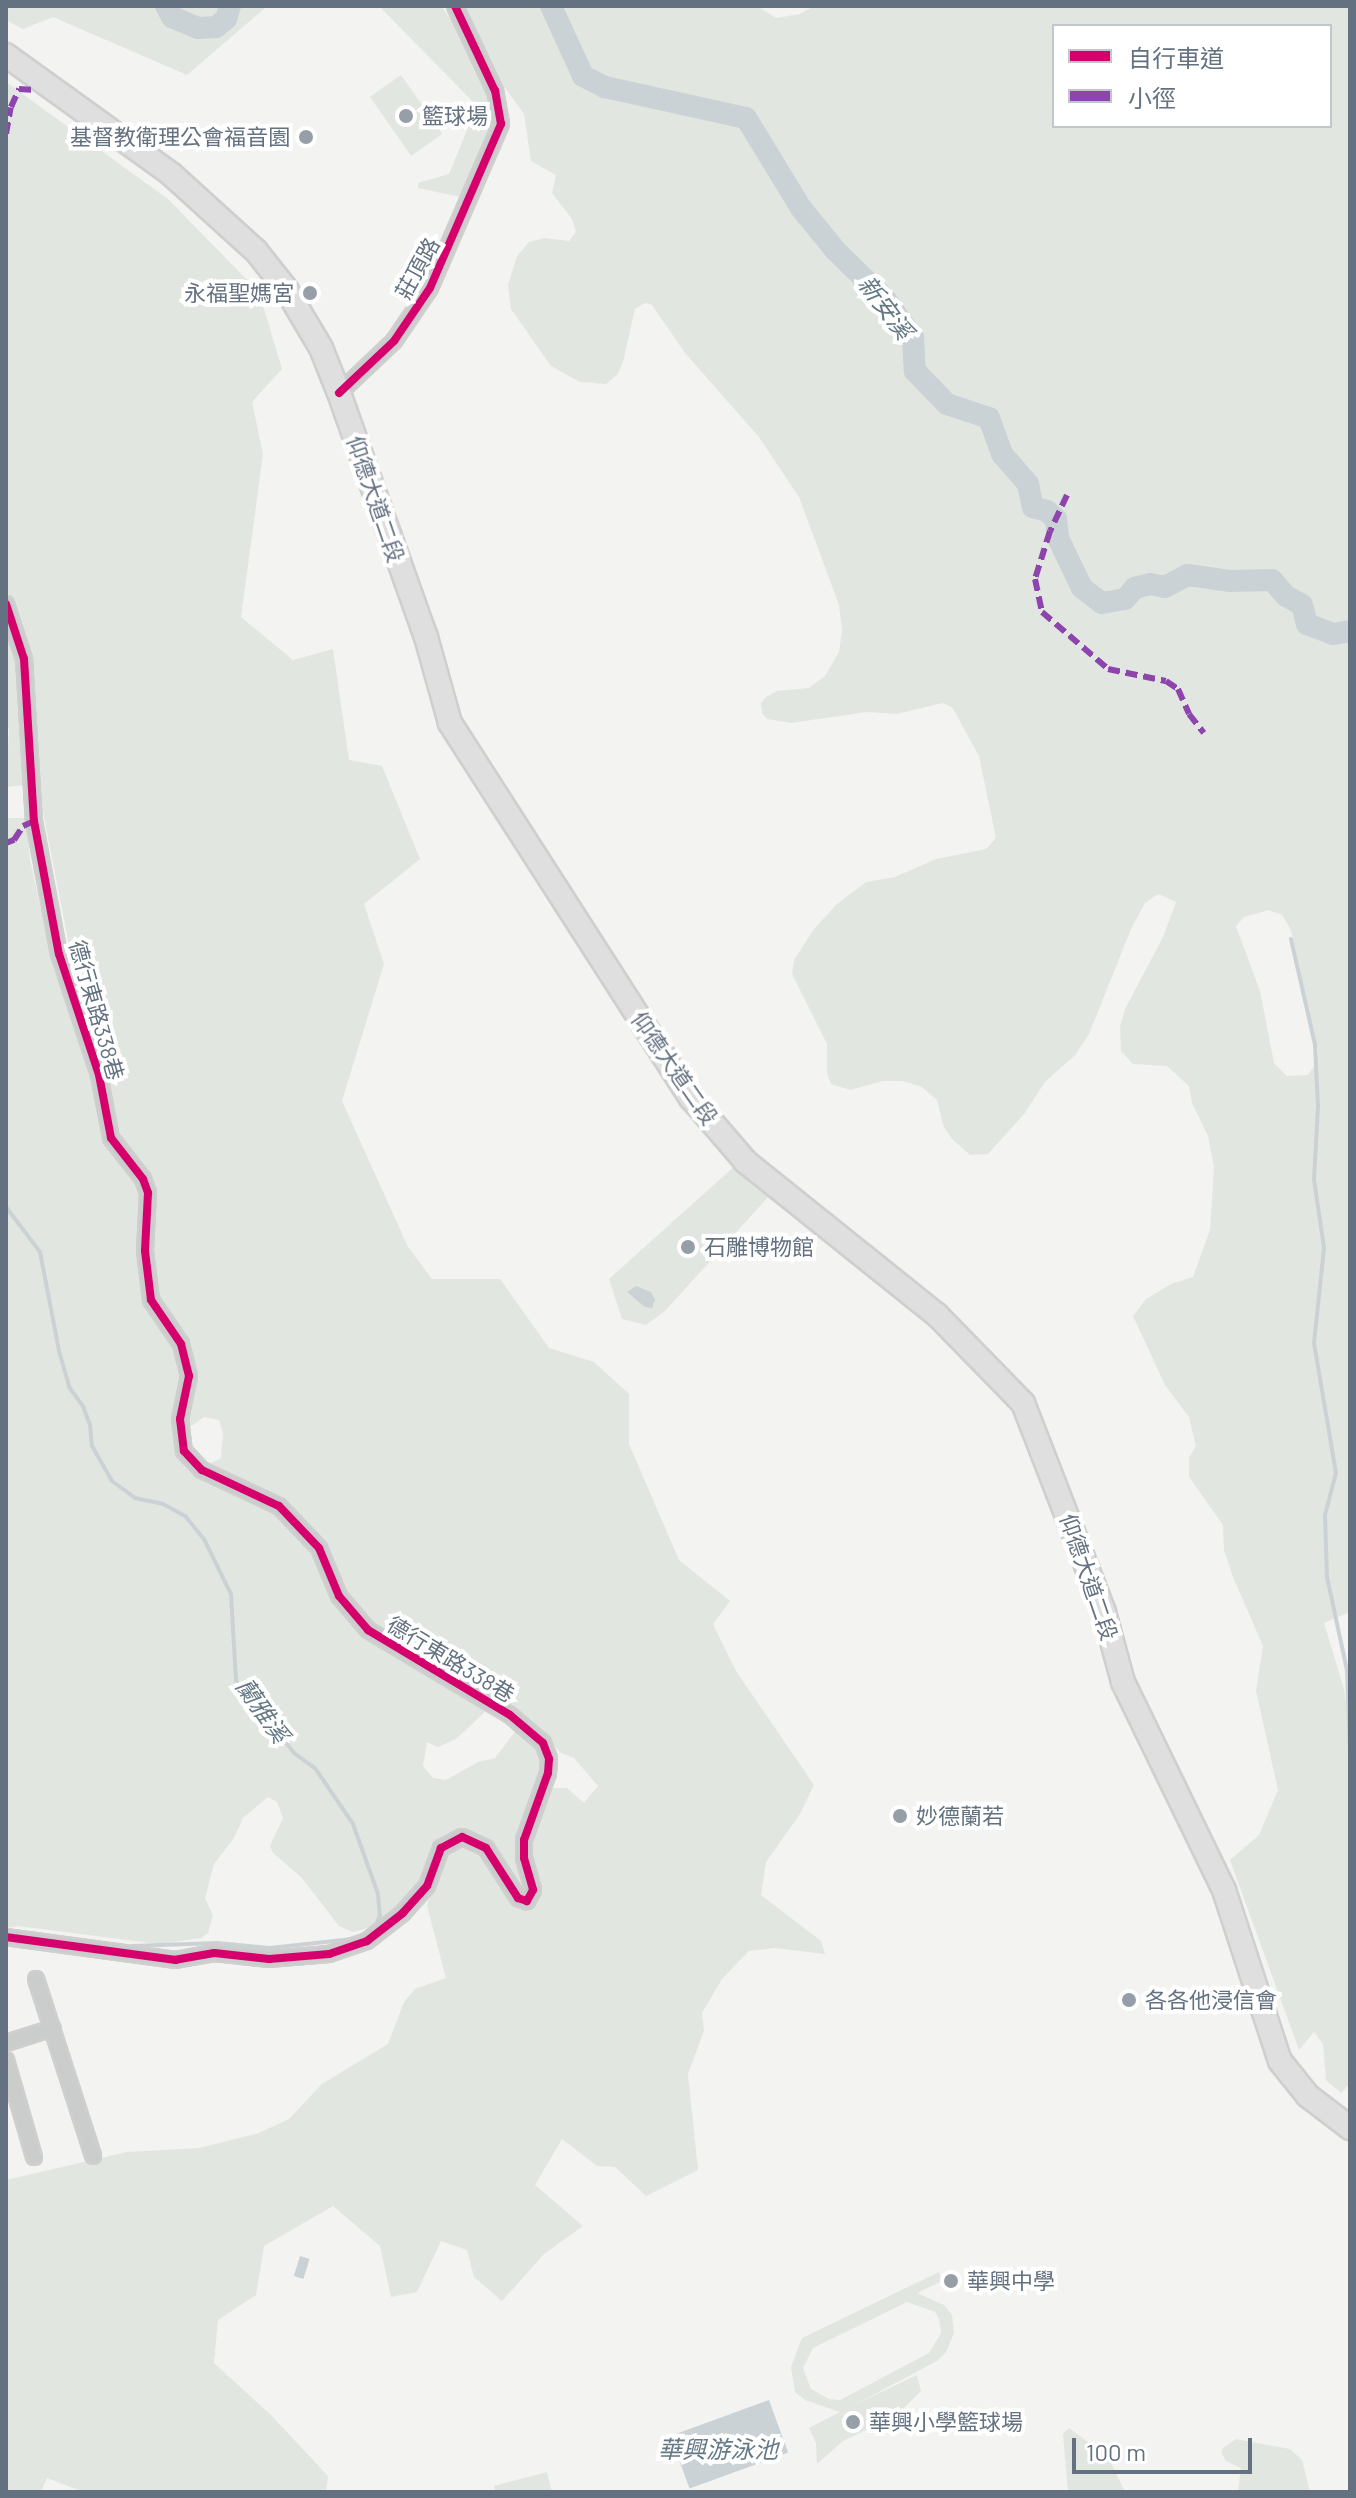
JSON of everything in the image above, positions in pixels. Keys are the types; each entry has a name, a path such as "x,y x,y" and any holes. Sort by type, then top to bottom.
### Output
{"main road":[{"name":"仰德大道二段","path":"6,55 171,174 256,251 286,289 321,348 339,393 426,637 450,723 691,1098 746,1162 937,1315 1023,1403 1104,1612 1123,1682 1224,1890 1280,2061 1308,2096 1350,2128"}],"street":[{"name":"莊頂路","path":"339,393 394,341 430,288 501,124 495,91 455,6"},
{"name":"德行東路338巷","path":"6,604 24,659 34,821 59,954 99,1075 111,1138 143,1179 148,1193 145,1251 151,1300 181,1344 189,1376 180,1419 184,1451 202,1470 251,1490 289,1515 319,1548 339,1596 368,1630 510,1715 532,1731 548,1751 548,1773 524,1840 524,1858 533,1886 530,1900 518,1898 492,1856 479,1843 454,1839 441,1848 427,1886 403,1913 367,1941 329,1954 269,1959 214,1953 176,1960 6,1937"},
{"path":"36,1979 93,2156"},
{"path":"6,2043 53,2028"},
{"path":"6,2060 34,2157"}],"shaded area":[{"path":"6,6 265,8 187,75 53,17 23,29 6,20"},
{"path":"379,6 441,6 459,31 482,79 492,114 492,132 465,198 418,188 418,183 449,174 477,106"},
{"path":"462,6 757,6 776,18 800,14 814,6 1350,6 1350,1612 1324,1623 1344,1689 1350,1728 1350,2083 1341,2093 1326,2080 1323,2044 1314,2032 1299,2050 1230,1860 1259,1835 1278,1790 1256,1691 1263,1646 1224,1550 1223,1525 1189,1477 1189,1458 1196,1446 1189,1417 1165,1385 1133,1316 1146,1299 1171,1284 1193,1277 1210,1230 1214,1167 1208,1136 1192,1103 1189,1086 1167,1066 1133,1064 1121,1051 1120,1027 1125,1009 1163,937 1176,902 1158,894 1145,903 1131,929 1089,1034 1075,1055 1045,1082 1024,1114 988,1154 970,1155 951,1138 943,1125 937,1100 922,1087 903,1081 883,1081 850,1090 831,1084 827,1073 827,1044 792,974 794,960 814,929 837,904 866,882 895,877 936,859 986,849 996,838 979,756 952,707 942,703 897,714 867,712 791,723 767,719 762,713 761,703 766,697 777,691 809,688 825,676 839,652 842,630 839,605 799,497 759,437 685,353 652,305 645,303 635,309 623,362 617,375 606,384 580,382 551,366 511,309 508,285 517,256 529,242 545,238 569,241 576,232 572,219 552,193 556,175 531,161 524,114 497,77","holes":["1269,910 1282,915 1291,930 1318,1052 1316,1063 1308,1075 1287,1076 1274,1063 1260,991 1236,926 1244,917"]},
{"name":"籃球場","path":"401,75 442,134 411,156 370,97"},
{"path":"6,82 168,199 259,292 282,369 252,402 263,454 241,617 293,660 333,649 349,760 382,766 420,859 364,904 384,964 342,1101 408,1247 432,1279 500,1279 549,1348 594,1362 629,1394 629,1444 679,1560 730,1601 713,1624 736,1671 814,1785 800,1814 766,1862 761,1895 821,1941 825,1954 774,1948 749,1951 722,1979 702,2013 704,2031 688,2074 698,2170 646,2196 615,2167 597,2166 562,2139 535,2185 583,2226 544,2254 502,2301 474,2277 467,2250 441,2241 417,2292 391,2297 380,2246 333,2206 264,2246 256,2295 218,2320 214,2363 271,2415 328,2476 326,2492 83,2492 47,2478 41,2492 6,2492 6,2180 127,2152 199,2148 259,2133 289,2119 322,2084 388,2044 404,2002 415,1989 446,1978 427,1906 440,1855 459,1844 481,1850 525,1905 532,1830 549,1788 567,1788 584,1803 598,1786 574,1758 561,1753 546,1736 500,1701 367,1620 351,1599 329,1553 287,1507 252,1485 208,1469 207,1465 221,1458 223,1433 219,1420 204,1417 190,1427 186,1425 194,1380 155,1297 147,1179 122,1140 75,976 36,776 31,653 6,595"},
{"path":"6,625 19,657 24,785 6,787 9,731 6,718"},
{"path":"6,818 26,818 30,860 54,970 80,1034 107,1139 138,1182 148,1304 176,1343 183,1375 173,1436 175,1450 185,1467 198,1477 233,1488 272,1506 319,1557 340,1611 360,1633 481,1705 486,1711 456,1739 438,1747 427,1742 423,1766 433,1778 446,1780 478,1762 495,1758 517,1729 536,1742 543,1757 542,1773 525,1817 529,1891 525,1898 485,1841 473,1834 461,1834 449,1837 423,1885 383,1924 353,1932 339,1926 301,1877 273,1853 270,1846 283,1818 277,1802 268,1797 243,1818 234,1838 214,1864 205,1898 213,1915 208,1933 201,1938 158,1944 18,1926 6,1928"},
{"path":"737,1164 769,1196 665,1311 646,1325 622,1319 609,1279"},
{"path":"939,2272 942,2281 917,2293 944,2305 952,2315 954,2333 946,2352 937,2361 856,2404 917,2375 921,2391 897,2415 843,2441 817,2464 816,2443 809,2428 840,2412 805,2400 795,2392 791,2367 802,2338","holes":["907,2302 935,2312 941,2333 929,2353 840,2400 829,2399 811,2389 803,2368 813,2348"]},
{"path":"1069,2428 1108,2457 1125,2492 1068,2492 1063,2434"},
{"path":"1236,2439 1290,2449 1302,2460 1310,2492 1238,2492 1241,2468 1226,2461 1222,2454 1222,2449"},
{"path":"547,2472 552,2492 495,2492 494,2486"}],"water":[{"path":"636,1286 651,1292 655,1300 652,1308 645,1307 627,1292"},
{"path":"300,2256 310,2259 303,2279 294,2276"},
{"name":"華興游泳池","path":"769,2400 788,2453 689,2489 670,2436"}],"waterway":[{"name":"新安溪","path":"166,6 172,17 198,28 216,27 226,19 230,6"},
{"name":"新安溪","path":"551,6 583,76 605,87 746,118 801,208 836,251 886,300 913,338 915,371 947,404 989,418 1002,454 1028,484 1033,507 1047,511 1056,519 1058,538 1082,588 1102,603 1125,599 1135,588 1150,584 1165,587 1188,575 1229,581 1272,580 1286,596 1302,605 1307,624 1333,634 1350,631"},
{"path":"1291,939 1315,1045 1318,1106 1314,1180 1324,1248 1314,1343 1336,1473 1325,1515 1327,1577 1347,1670 1350,1752"},
{"name":"蘭雅溪","path":"6,1207 40,1252 59,1351 69,1387 83,1406 90,1425 92,1446 112,1481 135,1498 163,1504 186,1517 204,1539 231,1594 236,1681 294,1753 315,1768 353,1824 378,1894 380,1915 375,1929"},
{"name":"蘭雅溪","path":"132,1946 217,1943 270,1948 353,1939"}],"marked path":[{"path":"6,134 11,107 19,89 35,90"},
{"path":"1067,495 1050,531 1035,579 1042,612 1108,669 1166,681 1178,689 1189,714 1204,733"},
{"path":"6,843 14,840 23,826 34,821"}],"cycle path":[{"path":"339,393 394,341 430,288 501,124 495,91 455,6"},
{"path":"6,604 24,659 34,821 59,954 99,1075 111,1138 143,1179 148,1193 145,1251 151,1300 181,1344 189,1376 180,1419 184,1451 202,1470 279,1506 319,1548 339,1596 368,1630 510,1715 543,1743 549,1759 548,1773 524,1840 524,1858 533,1890 527,1901 518,1898 486,1848 462,1837 441,1848 427,1886 403,1913 367,1941 329,1954 269,1959 214,1953 176,1960 6,1937"}],"place":[{"name":"籃球場","path":"406,116"},
{"name":"基督教衛理公會福音園","path":"306,137"},
{"name":"永福聖媽宮","path":"310,293"},
{"name":"石雕博物館","path":"688,1247"},
{"name":"妙德蘭若","path":"900,1816"},
{"name":"各各他浸信會","path":"1129,2000"},
{"name":"華興中學","path":"951,2281"},
{"name":"華興小學籃球場","path":"853,2422"}]}
